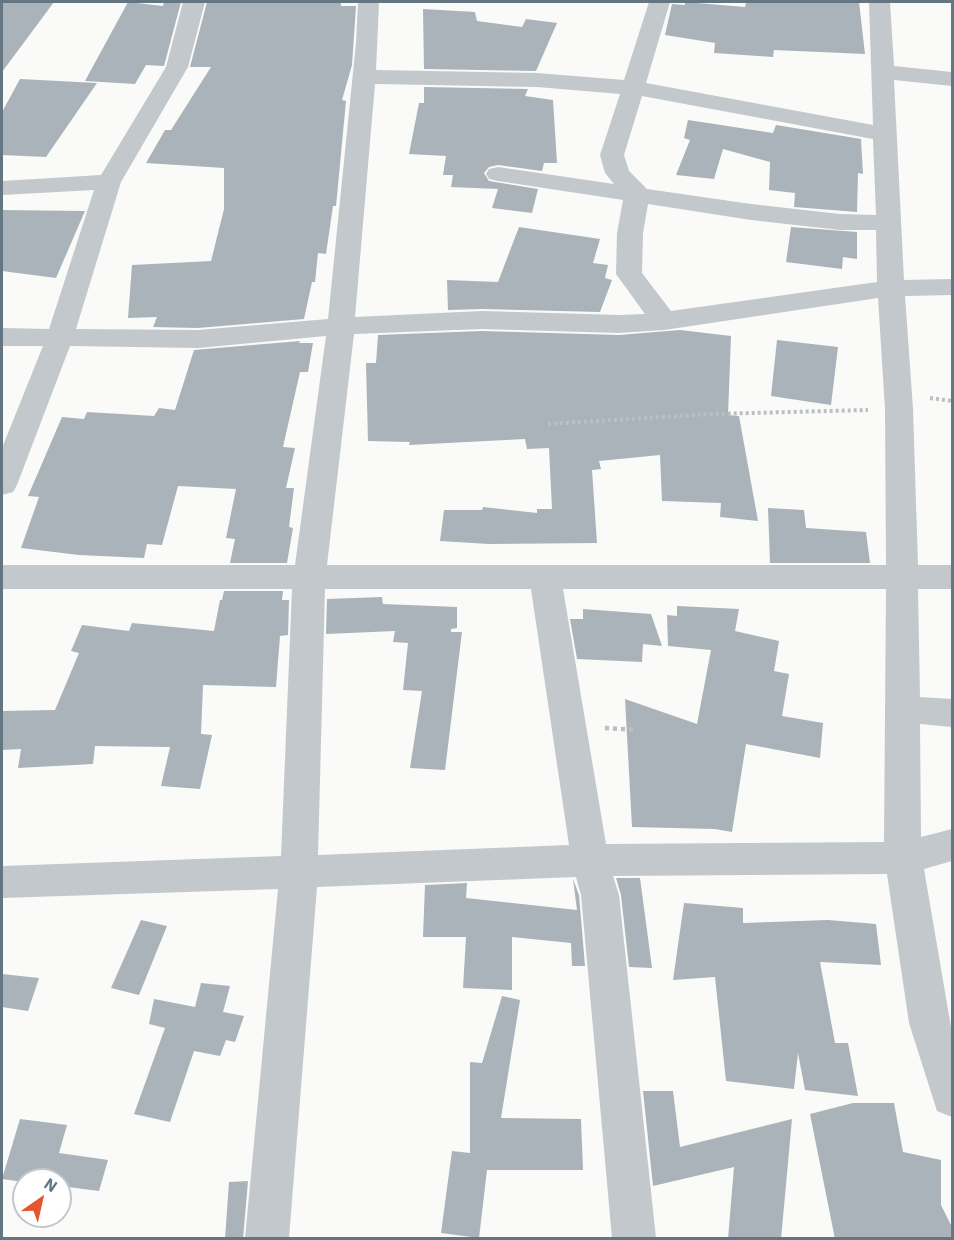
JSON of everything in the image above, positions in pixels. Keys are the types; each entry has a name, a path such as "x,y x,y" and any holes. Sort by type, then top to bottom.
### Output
{"street":[{"path":"2,485 60,338 109,182 177,67 194,2"},
{"path":"267,1239 300,872 309,578 341,326 369,2"},
{"path":"637,193 617,173 612,155 660,2"},
{"path":"880,2 898,409 902,577 903,858 929,1023 952,1097"},
{"path":"883,68 888,73 952,79"},
{"path":"364,77 537,80 634,88 885,134"},
{"path":"498,174 742,210 840,222 890,223"},
{"path":"2,188 109,182"},
{"path":"637,193 628,252 629,274 664,321"},
{"path":"2,337 198,339 341,326 482,320 619,324 664,321 891,288 952,287"},
{"path":"545,576 590,860 600,895 634,1239"},
{"path":"2,577 952,577"},
{"path":"902,709 952,713"},
{"path":"2,882 590,860 903,858 952,845"}],"path":[{"path":"548,424 712,414 898,409"}],"building":[{"path":"2,2 54,2 2,72"},
{"path":"128,2 163,6 164,2 181,2 164,66 146,65 135,84 85,81"},
{"path":"207,2 341,3 341,6 356,6 352,65 342,100 346,101 336,206 333,206 326,254 318,253 315,282 312,282 304,319 198,328 153,327 157,317 128,318 132,265 211,261 224,209 224,168 146,163 165,130 171,130 211,67 190,67"},
{"path":"685,2 745,7 746,2 859,2 865,54 774,50 773,57 714,53 715,43 665,35 672,4 685,5"},
{"path":"423,9 475,12 477,21 522,27 526,19 557,23 536,71 424,69"},
{"path":"20,79 97,83 46,157 2,155 2,112"},
{"path":"424,87 528,89 525,96 553,100 557,163 544,163 542,171 498,165 489,167 484,173 489,181 538,189 532,213 492,208 498,189 451,187 453,175 443,175 446,156 409,154 419,103 424,103"},
{"path":"688,120 773,133 776,125 861,139 863,174 858,173 857,212 794,207 795,193 769,190 770,162 723,149 714,179 676,175 690,140 684,138"},
{"path":"2,210 85,211 56,278 2,271"},
{"path":"519,227 600,239 593,263 608,265 605,278 612,280 600,312 448,310 447,280 498,282"},
{"path":"791,227 857,232 857,259 843,257 842,269 786,262"},
{"path":"680,330 731,336 728,415 739,416 758,521 720,517 721,503 662,501 660,455 599,461 601,469 592,470 597,543 489,544 440,541 444,510 482,510 483,507 537,513 537,509 552,509 549,448 527,449 525,439 409,445 410,442 368,441 366,363 376,363 378,335 482,331 619,335"},
{"path":"777,340 838,347 831,405 771,396"},
{"path":"300,341 299,343 313,343 308,372 300,372 283,447 295,448 286,488 294,488 289,527 293,528 287,563 230,563 235,539 226,538 236,489 178,486 162,545 147,544 144,558 79,555 21,548 39,497 28,496 62,417 84,419 87,412 154,416 159,408 175,410 194,350"},
{"path":"768,508 804,510 806,528 866,532 870,563 770,563"},
{"path":"224,591 283,591 282,600 289,600 288,635 280,636 276,687 203,685 201,734 212,735 200,789 161,786 170,747 95,746 93,764 18,768 21,749 2,750 2,711 55,710 79,653 71,651 82,625 129,631 132,623 214,631"},
{"path":"382,597 383,604 457,607 457,628 451,629 451,632 462,632 445,770 410,768 422,691 403,690 408,643 393,642 395,631 326,634 327,599"},
{"path":"677,606 739,609 735,631 779,641 774,671 789,674 782,716 823,723 820,758 746,744 732,832 715,829 632,827 625,699 697,724 711,650 668,646 667,615 677,616"},
{"path":"583,609 651,614 662,646 643,644 642,662 577,659 570,619 583,619"},
{"path":"616,878 640,878 652,968 629,967 621,895"},
{"path":"573,879 579,895 585,966 572,966 571,943 512,937 512,990 463,988 466,937 423,937 425,885 467,883 466,898 577,910"},
{"path":"684,903 743,908 743,923 828,920 876,924 881,965 820,962 835,1043 848,1043 858,1096 805,1090 798,1053 794,1089 726,1081 715,977 673,980"},
{"path":"141,920 167,926 139,995 111,988"},
{"path":"2,974 39,978 28,1011 2,1007"},
{"path":"201,983 230,986 223,1012 244,1016 235,1042 226,1040 220,1056 194,1051 170,1122 134,1114 165,1028 149,1024 154,999 195,1007"},
{"path":"502,996 520,1000 501,1118 581,1119 583,1170 487,1170 479,1238 441,1233 452,1151 470,1153 470,1062 482,1063"},
{"path":"643,1091 673,1091 680,1147 792,1119 781,1239 728,1239 734,1167 653,1186"},
{"path":"853,1103 894,1103 903,1152 941,1160 941,1205 952,1227 952,1239 835,1239 810,1114"},
{"path":"20,1119 67,1125 59,1153 108,1160 99,1191 72,1188 72,1168 12,1168 12,1180 2,1179"},
{"path":"248,1181 243,1239 225,1239 229,1182"}]}
